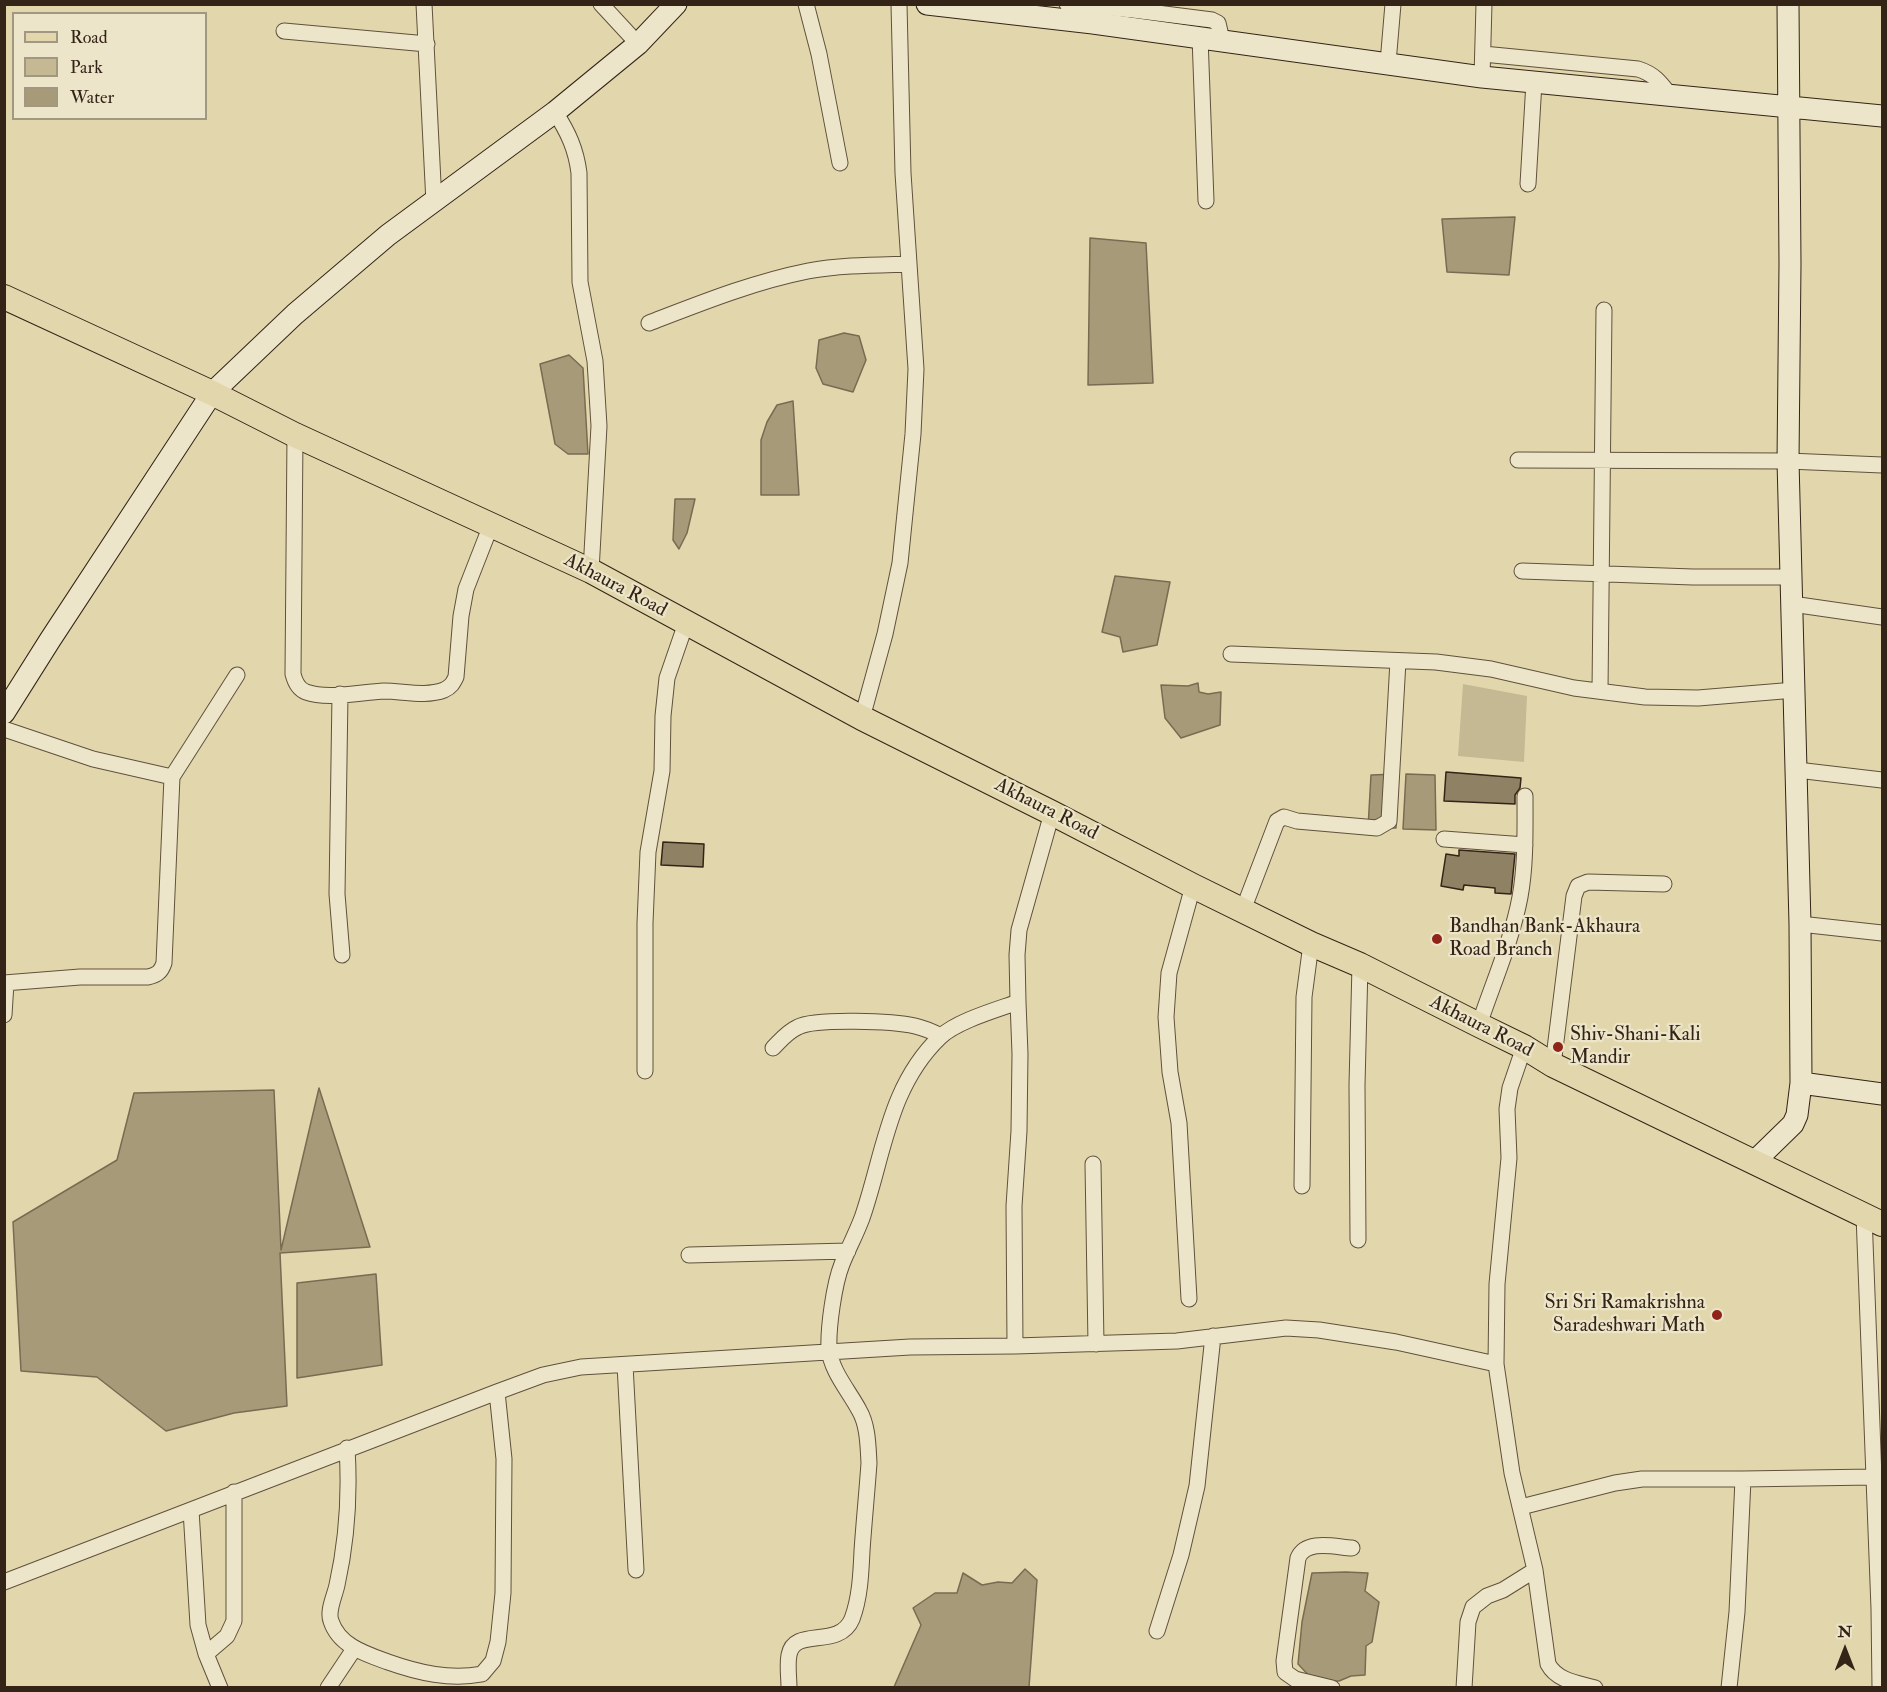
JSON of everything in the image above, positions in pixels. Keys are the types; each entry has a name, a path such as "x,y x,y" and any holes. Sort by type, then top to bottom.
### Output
{"main road":[{"name":"Akhaura Road","path":"4,297 212,393 295,435 591,571 862,718 1193,886 1311,944 1360,965 1524,1047 1553,1065 1873,1220"}],"street":[{"path":"424,4 434,202"},
{"path":"4,713 212,393 295,314 388,235 555,112 638,44 676,4"},
{"path":"806,4 819,54 840,163"},
{"path":"862,718 894,599 913,434 916,369 903,173 899,4"},
{"path":"927,4 990,8 1482,77 1882,116"},
{"path":"1067,4 1212,20 1218,23 1222,40"},
{"path":"1388,63 1394,4"},
{"path":"1482,77 1484,4"},
{"path":"1754,1162 1793,1124 1797,1115 1801,1083 1797,770 1788,461 1790,264 1788,4"},
{"path":"604,9 638,44"},
{"path":"284,31 427,44"},
{"path":"1200,37 1206,201"},
{"path":"1483,54 1638,69 1657,78 1670,95"},
{"path":"1528,184 1534,82"},
{"path":"555,112 570,135 578,166 580,282 597,383 598,426 591,571"},
{"path":"649,323 715,297 808,271 860,265 909,264"},
{"path":"1600,691 1604,310"},
{"path":"295,435 293,674 297,686 304,691 340,694 434,692 444,690 453,684 456,677 461,616 466,589 491,525"},
{"path":"1518,460 1788,461 1882,465"},
{"path":"1522,571 1792,577"},
{"path":"1792,604 1882,617"},
{"path":"645,1071 645,923 648,852 662,771 663,716 667,678 686,623"},
{"path":"1231,654 1437,662 1491,669 1554,684 1645,697 1698,698 1795,690"},
{"path":"1242,910 1277,821 1284,817 1297,821 1377,828 1389,821 1398,661"},
{"path":"4,1016 5,983 80,977 148,977 161,971 165,952 172,777 237,675"},
{"path":"340,694 337,894 342,955"},
{"path":"4,729 93,759 172,777"},
{"path":"1797,770 1882,780"},
{"path":"1479,1025 1520,897 1526,845 1525,796"},
{"path":"1015,1346 1014,1206 1019,1131 1020,1054 1017,955 1019,930 1052,813"},
{"path":"1444,839 1526,845"},
{"path":"1553,1065 1574,896 1578,886 1588,882 1664,884"},
{"path":"1189,1299 1179,1123 1170,1072 1166,996 1169,972 1193,886"},
{"path":"1800,924 1882,933"},
{"path":"1302,1186 1304,997 1311,944"},
{"path":"1358,1240 1357,1085 1360,965"},
{"path":"789,1688 789,1655 794,1645 806,1639 825,1638 842,1633 852,1619 859,1584 869,1463 868,1443 860,1411 834,1366 829,1351 829,1336 841,1266 862,1217 885,1133 900,1095 918,1063 941,1036 987,1012 1018,1002"},
{"path":"773,1048 787,1033 799,1026 824,1021 900,1023 917,1026 941,1036"},
{"path":"1524,1047 1510,1088 1507,1109 1509,1158 1497,1284 1496,1364 1512,1473 1521,1507 1548,1664 1551,1670 1567,1681 1595,1688"},
{"path":"1801,1083 1882,1094"},
{"path":"1093,1164 1096,1344"},
{"path":"1873,1220 1874,1477 1880,1688"},
{"path":"689,1255 848,1251"},
{"path":"4,1582 497,1392 543,1375 564,1370 910,1347 1177,1341 1286,1328 1319,1330 1396,1342 1496,1364"},
{"path":"1157,1631 1181,1555 1197,1486 1213,1336"},
{"path":"625,1365 636,1570"},
{"path":"347,1449 349,1493 346,1529 343,1556 330,1617 336,1631 354,1649 416,1671 463,1677 482,1674 490,1667 498,1642 503,1593 504,1459 497,1392"},
{"path":"1521,1507 1642,1479 1874,1477"},
{"path":"1729,1688 1737,1612 1743,1479"},
{"path":"206,1654 227,1636 234,1621 234,1492"},
{"path":"191,1510 198,1625 206,1654 220,1688"},
{"path":"1332,1688 1295,1678 1285,1672 1284,1661 1296,1569 1300,1553 1312,1546 1352,1548"},
{"path":"1464,1688 1469,1614 1473,1606 1532,1572"},
{"path":"328,1688 354,1649"}],"green space":[{"path":"1463,684 1527,696 1524,762 1458,756"}],"water":[{"path":"1515,217 1509,275 1447,272 1442,219"},
{"path":"1090,238 1146,243 1153,383 1088,385"},
{"path":"844,333 859,336 866,360 853,392 823,384 816,368 819,340"},
{"path":"569,355 583,368 588,454 568,454 555,444 540,364"},
{"path":"793,401 799,495 761,495 761,440 767,422 777,405"},
{"path":"675,499 695,499 687,533 679,549 673,540"},
{"path":"1115,576 1170,582 1157,645 1123,652 1120,637 1102,632"},
{"path":"1198,683 1199,692 1208,694 1221,692 1220,725 1181,738 1165,718 1161,685 1188,686"},
{"path":"1398,774 1396,828 1368,828 1371,775"},
{"path":"1406,774 1435,775 1436,830 1403,829"},
{"path":"319,1088 370,1247 280,1253 287,1406 234,1413 166,1431 97,1377 21,1371 13,1222 117,1160 134,1093 274,1090 281,1250"},
{"path":"376,1274 382,1365 297,1378 297,1283"},
{"path":"1025,1569 1037,1580 1029,1687 894,1687 921,1625 913,1608 935,1593 957,1593 963,1573 982,1585 998,1582 1012,1583"},
{"path":"1312,1573 1368,1573 1365,1591 1379,1602 1372,1642 1366,1646 1365,1675 1351,1676 1339,1681 1314,1681 1298,1664 1302,1622"}],"building":[{"path":"1446,772 1521,778 1520,788 1515,795 1515,804 1444,801"},
{"path":"663,842 704,844 703,867 661,865"},
{"path":"1459,850 1515,854 1511,894 1495,893 1495,888 1464,885 1463,890 1441,886 1446,854 1459,856"}],"place":[{"name":"Bandhan Bank-Akhaura Road Branch","path":"1437,939"},
{"name":"Shiv-Shani-Kali Mandir","path":"1558,1047"},
{"name":"Sri Sri Ramakrishna Saradeshwari Math","path":"1717,1315"}]}
